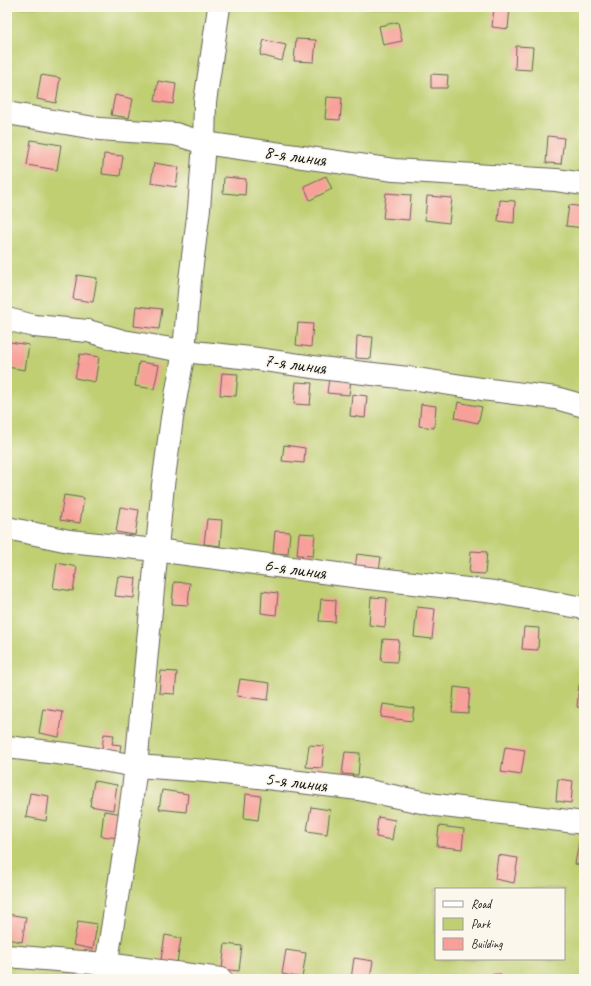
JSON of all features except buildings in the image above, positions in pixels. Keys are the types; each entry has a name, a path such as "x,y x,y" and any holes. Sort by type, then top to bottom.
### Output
{"street":[{"path":"105,972 127,836 136,766 156,550 172,418 184,352 204,143 205,102 219,7"},
{"name":"8-я линия","path":"7,113 100,129 175,134 204,143 394,170 556,180 584,184"},
{"name":"7-я линия","path":"7,319 34,326 88,331 123,341 184,352 250,358 417,379 556,398 584,406"},
{"name":"6-я линия","path":"7,528 69,541 156,550 360,577 494,592 584,608"},
{"name":"5-я линия","path":"7,747 74,755 136,766 207,771 358,789 436,805 584,823"},
{"path":"7,956 105,972 221,979"}],"green space":[{"path":"7,7 584,7 584,979 7,979"}]}
